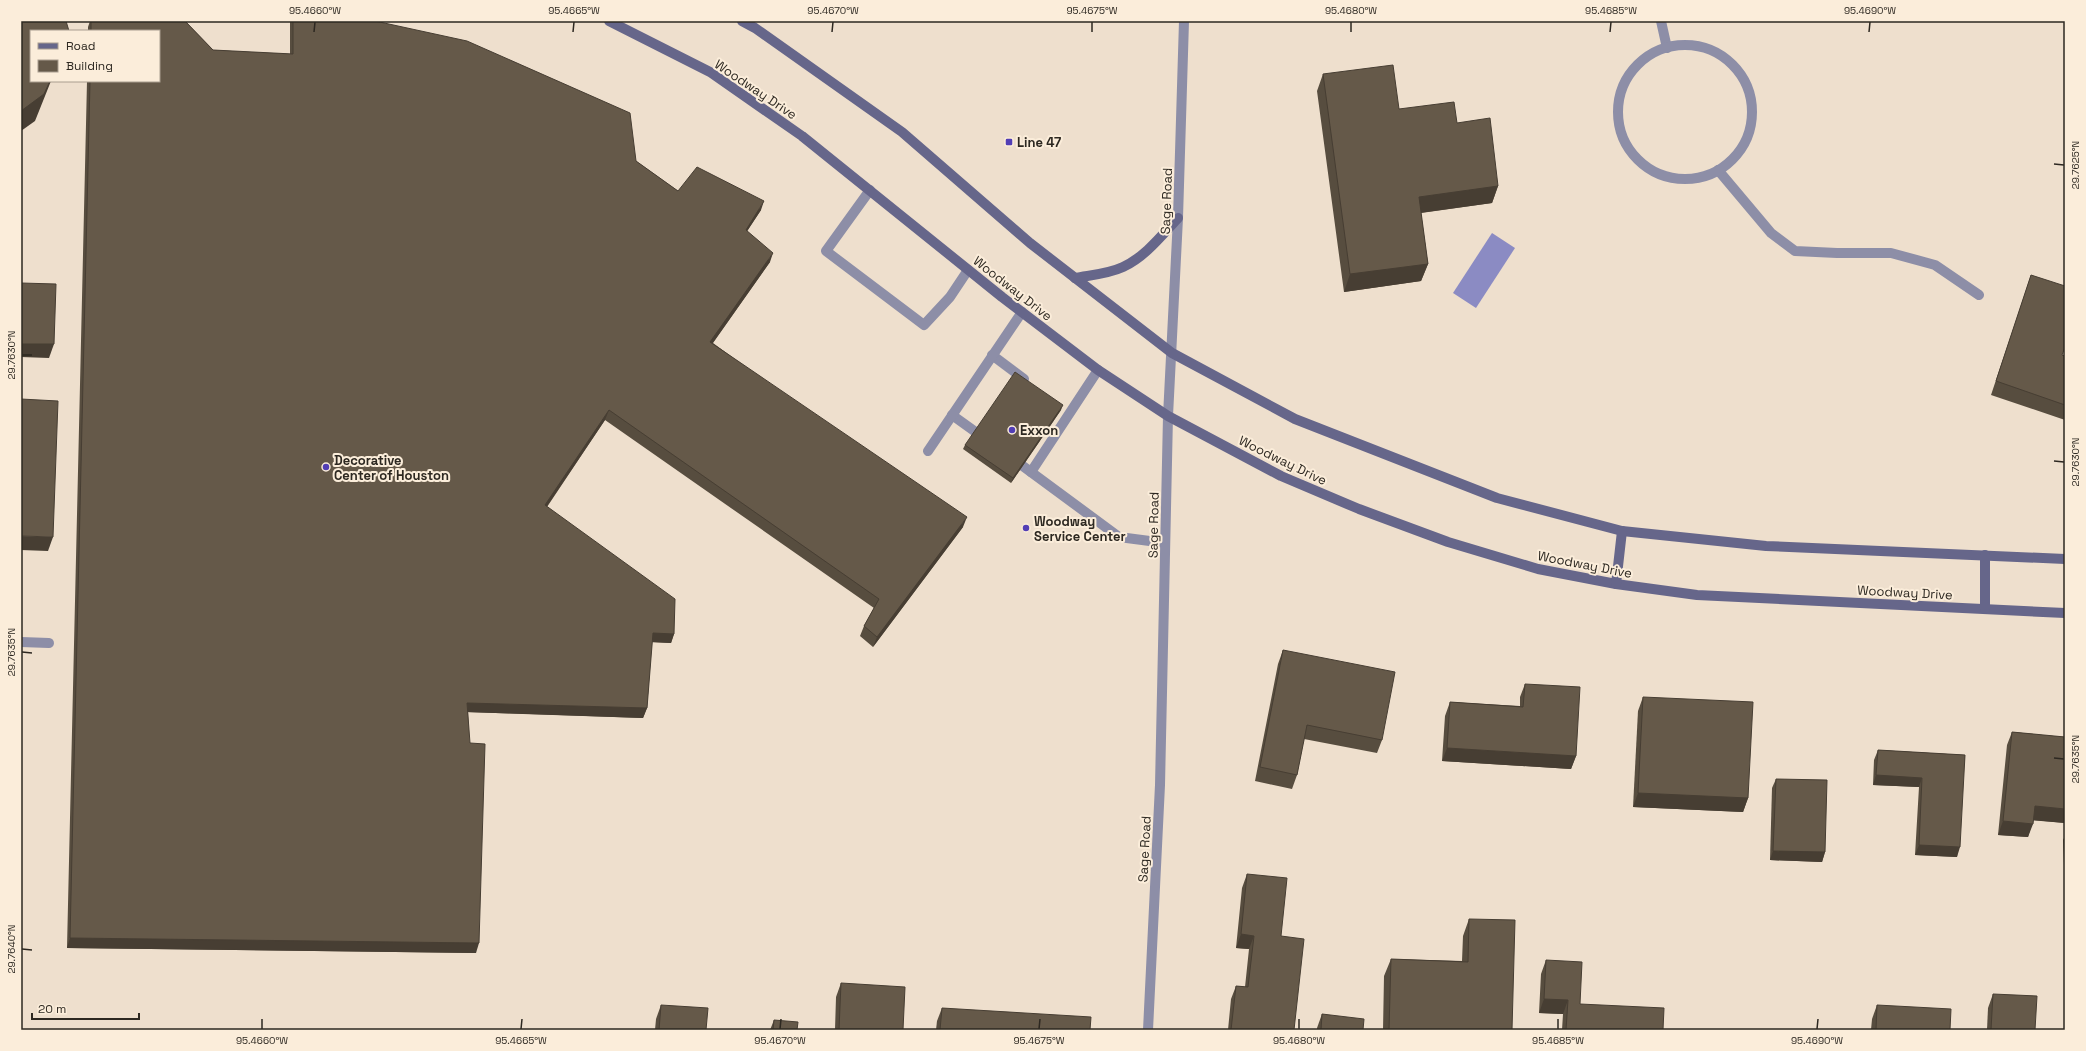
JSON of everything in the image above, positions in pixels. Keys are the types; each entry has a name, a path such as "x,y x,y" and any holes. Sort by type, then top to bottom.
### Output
{"main road":[{"name":"Woodway Drive","path":"609,21 710,72 802,136 1022,312 1098,370 1168,416 1281,476 1366,512 1448,542 1538,569 1616,584 1697,595 2065,613"},
{"path":"742,21 755,28 902,132 1030,243 1172,353 1295,419 1497,498 1622,531 1766,546 2065,559"},
{"path":"1075,278 1110,272 1124,266 1155,243 1178,218"},
{"path":"1616,584 1622,531"},
{"path":"1985,555 1985,609"}],"street":[{"name":"Sage Road","path":"1148,1030 1160,770 1168,416 1178,218 1184,21"},
{"path":"1661,21 1667,48"},
{"path":"1688,45 1709,49 1728,60 1742,76 1751,96 1753,117 1748,138 1736,157 1718,170 1697,178 1674,178 1652,171 1635,157 1623,138 1618,115 1621,94 1631,73 1647,57 1667,48 1688,45"},
{"path":"1718,170 1771,233 1795,251 1891,253 1935,265 1979,295"},
{"path":"870,190 826,251 924,325 950,297 968,270"},
{"path":"928,451 1022,312"},
{"path":"992,355 1034,386"},
{"path":"1031,472 1066,411 1098,370"},
{"path":"952,415 1119,537 1165,543"},
{"path":"21,642 49,643"}],"water":[{"path":"1492,233 1515,248 1476,308 1453,293"}],"building":[{"path":"21,21 66,21 69,30 30,30 30,82 50,82 44,94 21,111"},
{"name":"Decorative Center of Houston","path":"91,21 185,21 213,50 293,54 293,21 375,21 467,41 630,113 636,161 678,191 697,167 764,201 746,230 773,253 710,342 967,517 877,637 864,626 879,599 609,410 545,505 675,599 674,634 653,633 647,708 467,703 470,743 485,744 479,943 70,938 90,82 160,82 160,30 91,30"},
{"path":"1393,65 1399,109 1454,102 1457,123 1490,118 1498,186 1419,197 1428,264 1350,274 1323,74"},
{"path":"2031,275 2065,286 2065,347 2062,355 2065,356 2065,405 1996,381"},
{"path":"21,283 56,284 54,344 21,344"},
{"name":"Exxon","path":"1015,372 1063,405 1013,478 965,445"},
{"path":"21,399 58,401 53,537 21,536"},
{"path":"1283,650 1395,672 1382,740 1307,725 1297,775 1260,767"},
{"path":"1525,684 1580,687 1576,756 1447,748 1450,702 1523,707"},
{"path":"1643,697 1753,702 1748,798 1638,793"},
{"path":"2012,732 2065,737 2065,809 2035,806 2033,824 2003,821"},
{"path":"1878,750 1965,755 1960,847 1919,845 1922,778 1876,775"},
{"path":"1776,779 1827,780 1825,852 1773,851"},
{"path":"1247,874 1287,878 1281,936 1304,939 1294,1030 1231,1030 1236,986 1248,987 1254,936 1241,934"},
{"path":"1469,919 1515,920 1512,1030 1389,1030 1391,959 1468,962"},
{"path":"1546,960 1582,962 1580,1004 1664,1008 1663,1030 1566,1030 1568,1000 1544,999"},
{"path":"841,983 905,987 903,1030 839,1030"},
{"path":"1993,994 2037,996 2035,1030 1991,1030"},
{"path":"661,1005 708,1008 706,1030 659,1030"},
{"path":"1877,1005 1951,1009 1950,1030 1876,1030"},
{"path":"942,1008 1091,1017 1090,1030 940,1030"},
{"path":"1322,1014 1364,1019 1363,1030 1321,1030"},
{"path":"774,1020 798,1022 797,1030 773,1030"}],"place":[{"name":"Line 47","path":"1009,142"},
{"name":"Exxon","path":"1012,430"},
{"name":"Decorative Center of Houston","path":"326,467"},
{"name":"Woodway Service Center","path":"1026,528"}]}
